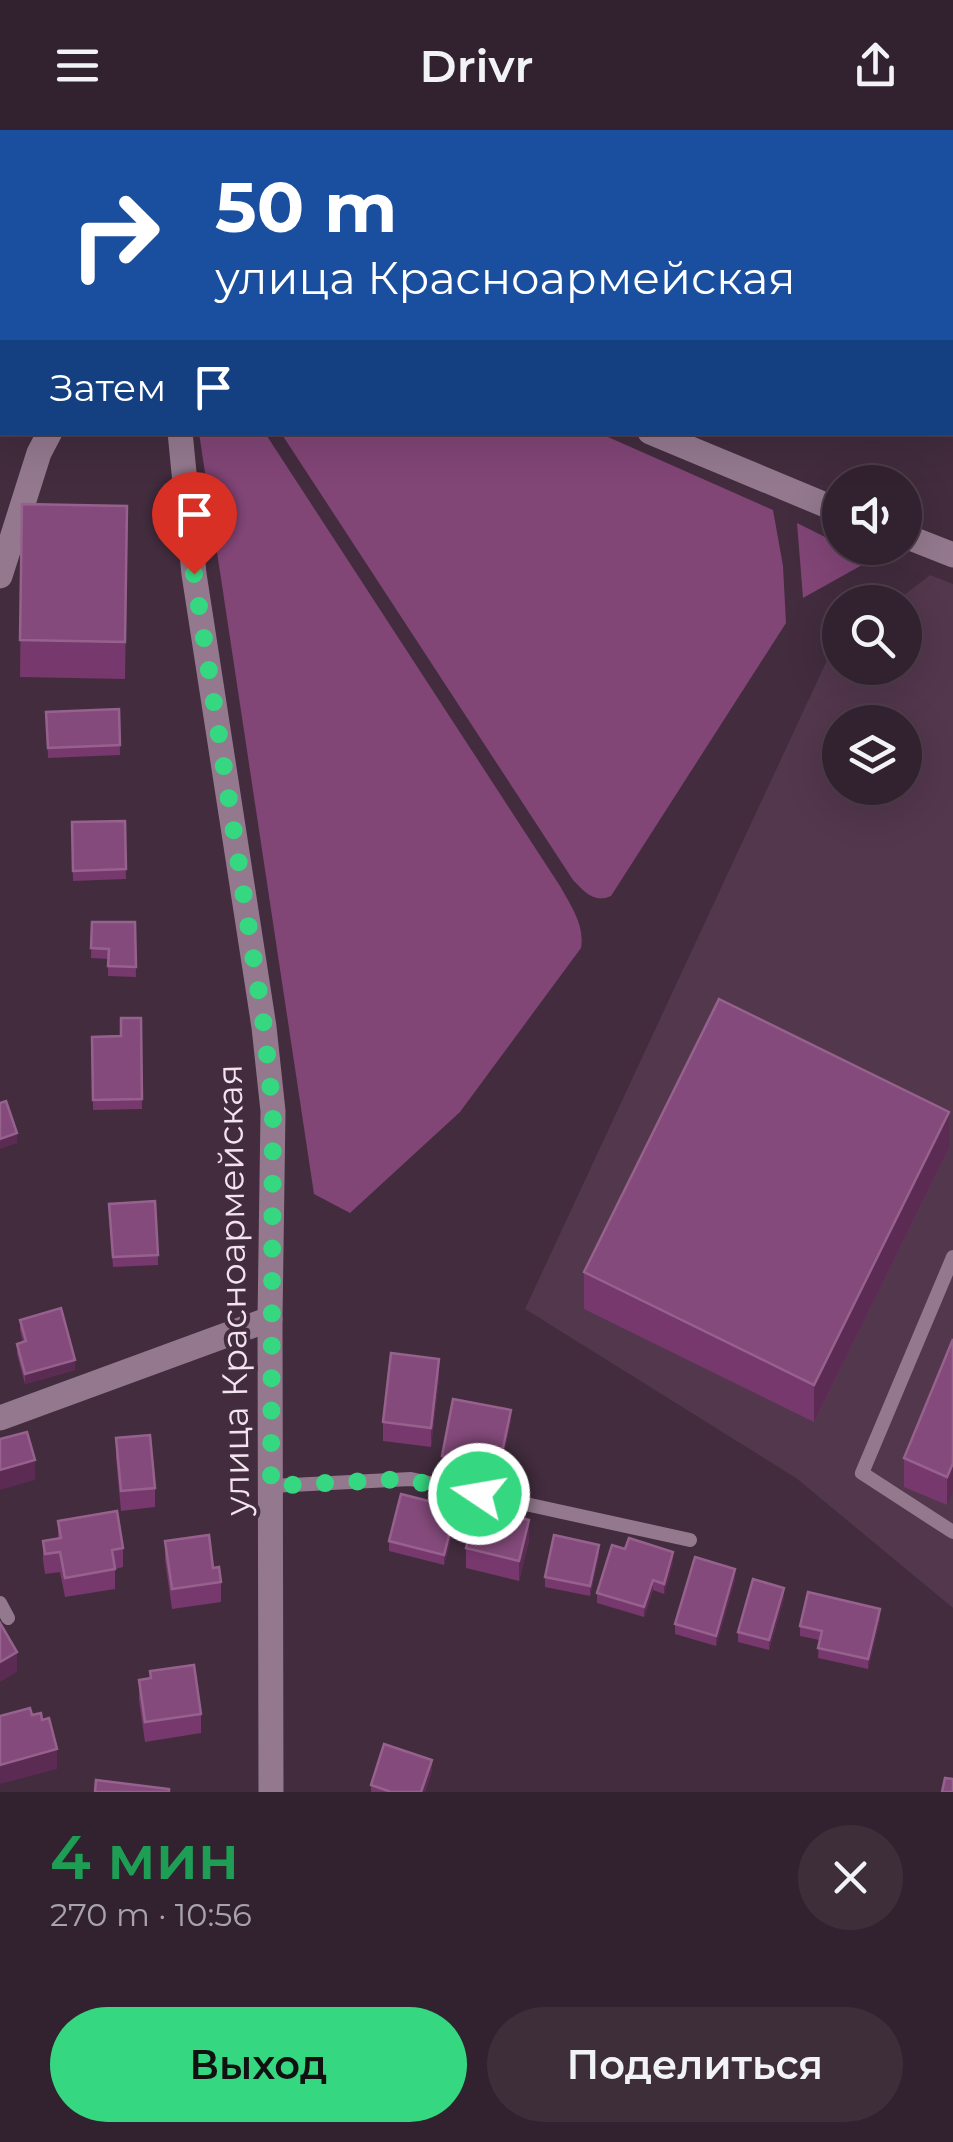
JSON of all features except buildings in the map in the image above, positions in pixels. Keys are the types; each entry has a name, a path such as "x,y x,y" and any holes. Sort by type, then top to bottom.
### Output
{"street":[{"path":"0,576 48,435"},
{"name":"улица Красноармейская","path":"180,435 194,574 264,1026 273,1111 271,1792"},
{"path":"657,435 822,504"},
{"path":"922,543 953,555"},
{"path":"0,1418 270,1319"}],"lane":[{"path":"953,1257 862,1473 953,1532"},
{"path":"271,1486 419,1480 690,1540"},
{"path":"0,1602 8,1618"}],"shaded area":[{"path":"199,435 266,435 560,886 581,931 581,948 460,1112 350,1213 314,1194"},
{"path":"282,435 604,435 773,510 783,566 786,623 611,896 594,897 573,880"},
{"path":"797,523 822,536 822,565 862,565 803,598"},
{"path":"930,575 953,584 953,1608 796,1478 525,1309 822,671 822,685 922,685 922,585 917,585"}],"route":[{"path":"194,574 264,1026 273,1111 271,1486 402,1479 479,1494"}]}
